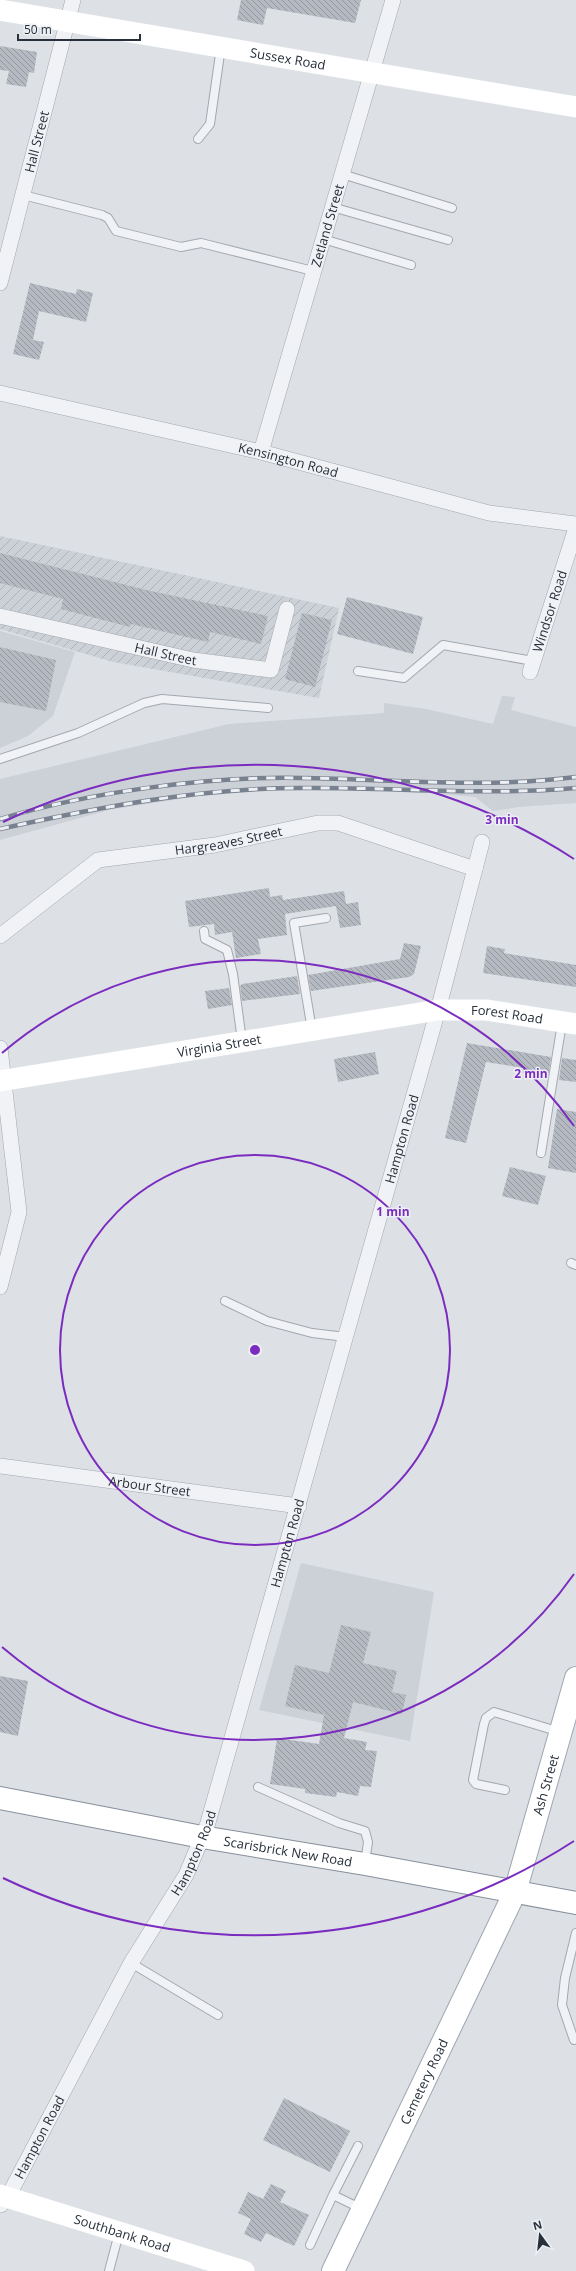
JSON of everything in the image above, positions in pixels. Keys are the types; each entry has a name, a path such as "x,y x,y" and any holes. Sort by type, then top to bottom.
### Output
{"main road":[{"name":"Ash Street","path":"515,1892 576,1678"},
{"name":"Scarisbrick New Road","path":"0,1798 202,1837 365,1864 576,1903"},
{"name":"Cemetery Road","path":"334,2271 515,1892"}],"street":[{"name":"Hall Street","path":"1,274 74,0"},
{"name":"Zetland Street","path":"261,452 393,0"},
{"name":"Sussex Road","path":"0,10 576,108"},
{"name":"Kensington Road","path":"0,394 261,452 489,513 576,524"},
{"name":"Windsor Road","path":"531,667 576,528"},
{"name":"Hall Street","path":"0,616 193,660 271,670 287,609"},
{"name":"Hargreaves Street","path":"0,936 98,860 215,845 318,823 338,823 474,869"},
{"name":"Hampton Road","path":"2,2200 12,2189 131,1963 186,1875 202,1837 299,1506 438,1010 482,842"},
{"name":"Forest Road","path":"438,1010 486,1010 569,1023"},
{"name":"Virginia Street","path":"2,1080 438,1010"},
{"path":"0,1048 2,1080 19,1212 0,1287"},
{"name":"Arbour Street","path":"0,1466 299,1506"},
{"name":"Southbank Road","path":"2,2200 119,2232 244,2271"}],"lane":[{"path":"198,139 210,124 221,47"},
{"path":"342,174 452,208"},
{"path":"23,195 102,215 108,218 116,230 181,247 195,243 207,244 314,271"},
{"path":"332,207 448,240"},
{"path":"323,239 411,265"},
{"path":"358,671 404,678 443,645 531,667"},
{"path":"0,759 78,733 144,703 162,699 268,708"},
{"path":"312,1030 294,923 326,918"},
{"path":"204,931 205,939 227,950 233,974 242,1042"},
{"path":"541,1153 569,1023"},
{"path":"225,1301 267,1321 312,1333 346,1337"},
{"path":"504,1790 476,1784 473,1780 484,1724 490,1714 494,1712 561,1732"},
{"path":"258,1787 339,1823 365,1831 368,1842 365,1864"},
{"path":"574,2040 562,2005 566,1978 576,1936"},
{"path":"131,1963 218,2015"},
{"path":"310,2245 358,2146"},
{"path":"333,2195 363,2209"},
{"path":"109,2271 119,2232"}],"shaded area":[{"path":"0,536 339,608 319,698 113,662 0,629"},
{"path":"0,631 75,652 53,716 28,736 0,748"},
{"path":"502,696 515,697 511,710 576,727 576,803 519,807 493,811 475,797 358,787 217,793 109,810 0,840 0,779 229,724 384,713 384,703 426,709 493,724"},
{"path":"301,1563 434,1592 410,1741 259,1710"}],"building":[{"path":"241,0 361,0 355,23 267,8 263,25 237,20"},
{"path":"0,46 37,52 34,73 29,72 26,87 6,84 9,71 0,70"},
{"path":"30,283 76,294 77,289 93,293 86,322 39,311 33,340 44,342 39,360 13,354"},
{"path":"0,553 146,590 268,616 261,644 210,632 208,642 131,624 130,627 61,609 63,599 0,583"},
{"path":"347,597 423,617 413,654 337,634"},
{"path":"302,613 332,620 315,687 285,679"},
{"path":"0,647 56,660 46,711 0,702"},
{"path":"269,888 270,897 282,895 283,900 344,891 346,904 358,902 361,925 340,928 336,906 285,914 287,935 258,939 261,954 236,958 232,932 215,935 214,924 189,927 185,901"},
{"path":"404,943 421,946 414,974 409,977 311,991 308,975 400,959"},
{"path":"487,946 505,949 504,953 576,965 576,987 483,973"},
{"path":"297,976 300,994 242,1001 240,986 242,984"},
{"path":"229,988 232,1005 208,1009 205,991"},
{"path":"467,1043 551,1057 548,1077 523,1073 524,1068 486,1062 466,1143 445,1138"},
{"path":"375,1052 379,1074 338,1082 334,1059"},
{"path":"562,1058 576,1060 576,1082 559,1080"},
{"path":"557,1109 576,1112 576,1173 548,1168"},
{"path":"510,1167 546,1176 538,1205 502,1196"},
{"path":"341,1625 371,1632 363,1663 397,1671 392,1692 406,1695 402,1714 353,1702 344,1738 367,1742 365,1750 377,1751 371,1787 360,1786 358,1796 337,1792 336,1797 305,1793 305,1789 270,1784 277,1738 319,1744 324,1715 285,1706 295,1665 329,1673"},
{"path":"0,1676 28,1681 18,1736 0,1732"},
{"path":"284,2098 350,2131 330,2172 263,2140"},
{"path":"271,2184 286,2191 280,2202 309,2215 294,2246 266,2233 261,2242 244,2234 251,2219 238,2213 248,2192 263,2199"}],"railway":[{"path":"0,819 35,809 110,794 189,783 227,780 301,778 473,783 542,781 576,777"},
{"path":"0,829 112,806 225,791 301,788 507,791 576,788"}]}
